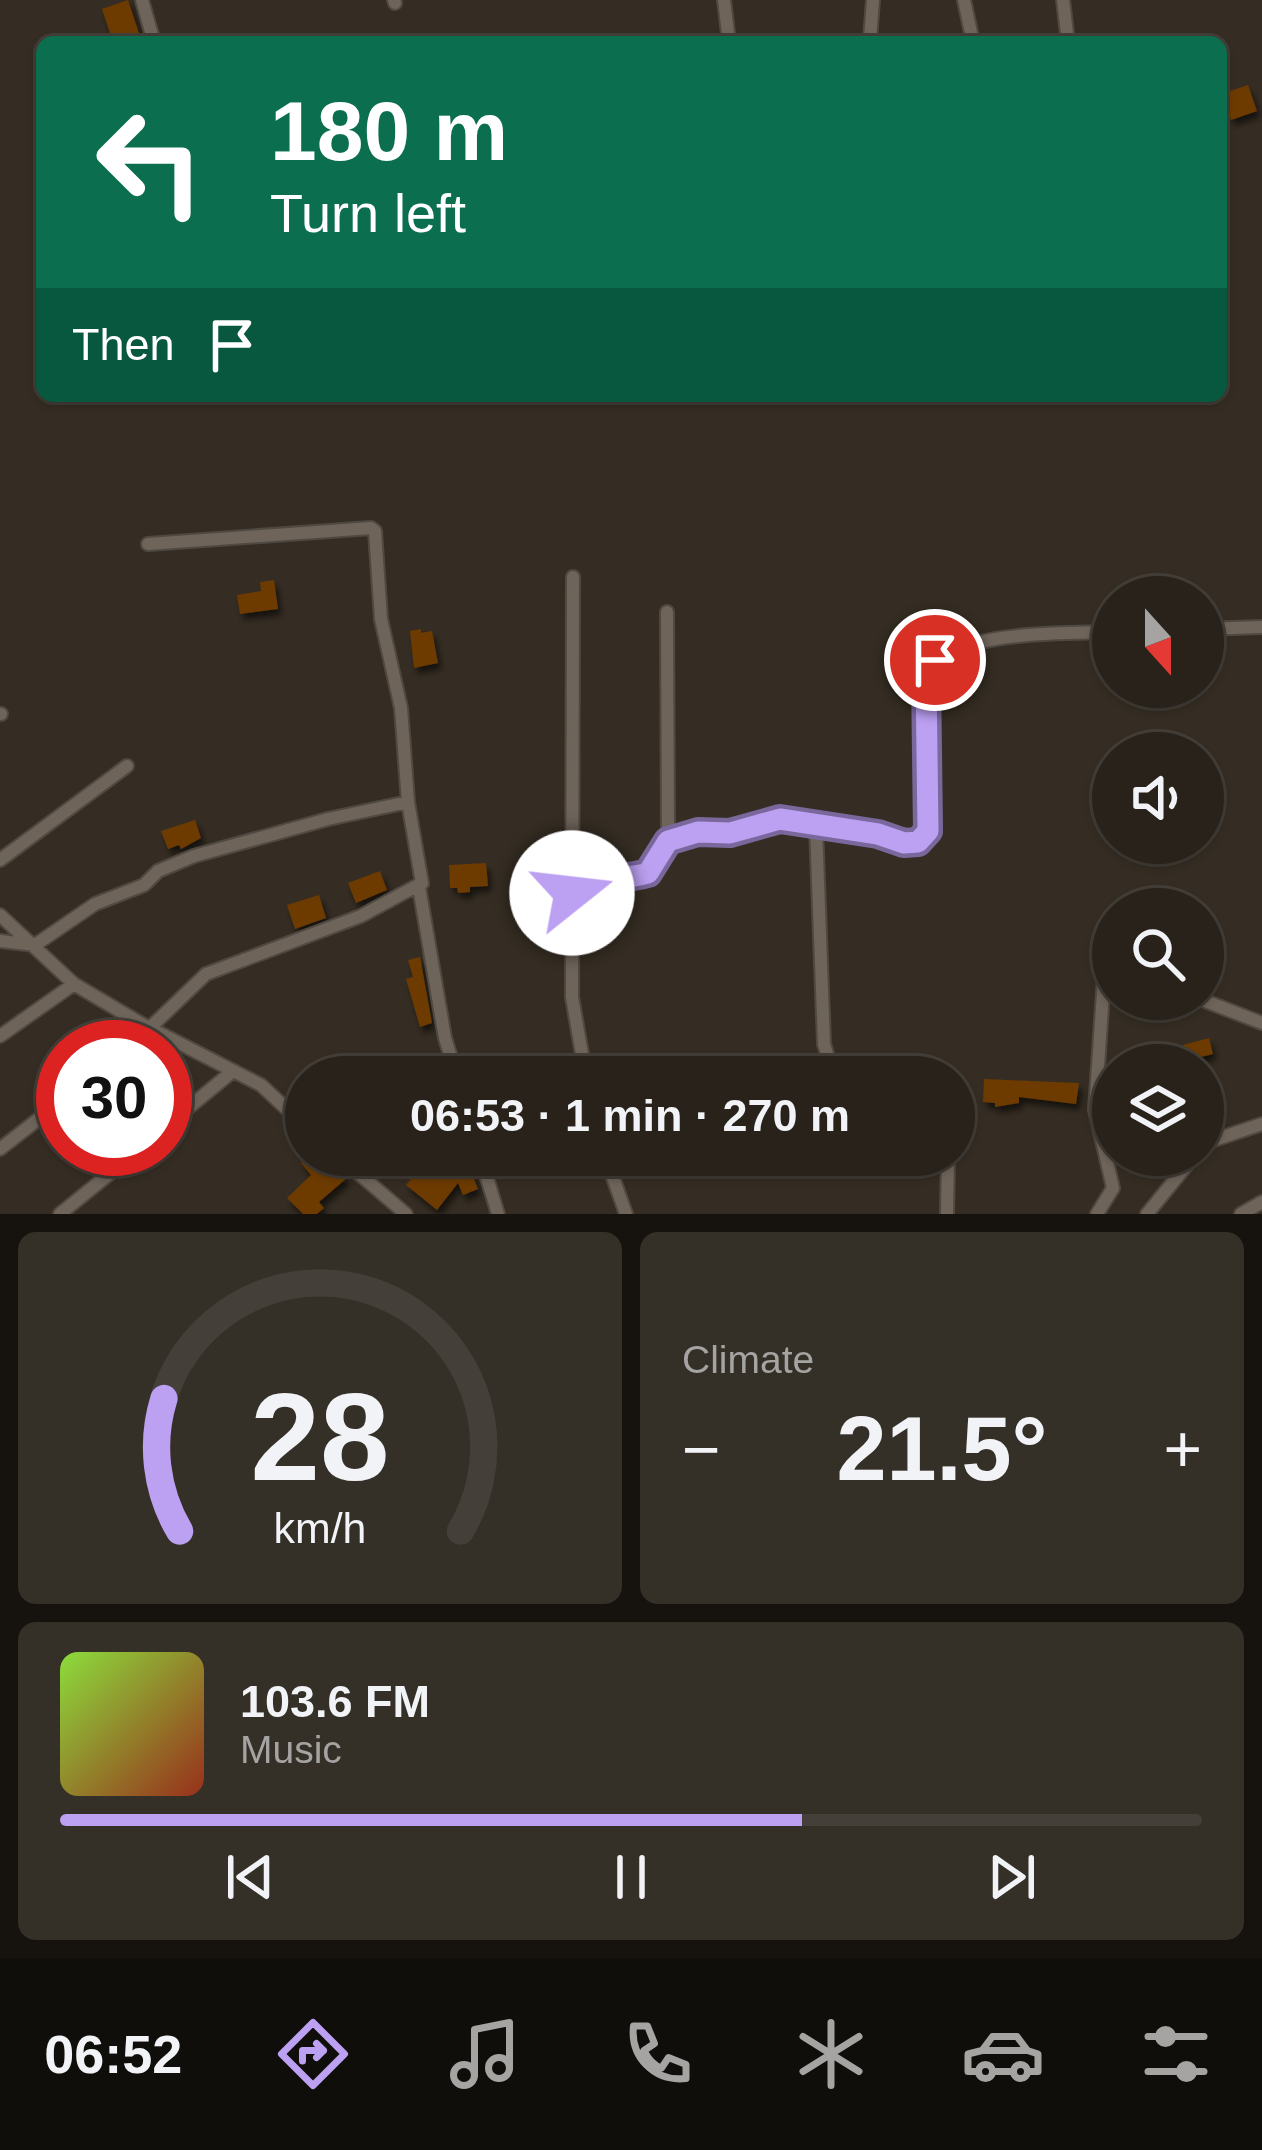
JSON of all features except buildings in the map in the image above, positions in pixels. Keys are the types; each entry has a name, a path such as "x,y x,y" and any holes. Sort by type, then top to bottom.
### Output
{"street":[{"path":"142,0 152,36"},
{"path":"724,0 728,36"},
{"path":"870,36 873,0"},
{"path":"964,0 972,36"},
{"path":"1064,0 1067,36"},
{"path":"148,544 371,528 375,532 381,620 401,708 408,802 422,883 362,916 206,974 160,1020"},
{"path":"573,577 572,997 582,1056"},
{"path":"572,893 606,876 631,878 648,873 668,841 667,612"},
{"path":"1224,628 1262,627"},
{"path":"668,841 698,832 730,833 780,819 918,842 928,831 926,674 935,660 1010,636 1092,633"},
{"path":"0,860 128,766"},
{"path":"0,941 35,945 95,904 144,885 158,872 194,856 408,802"},
{"path":"816,827 828,1056"},
{"path":"419,887 451,1056"},
{"path":"0,915 74,984 135,1020"},
{"path":"0,1036 74,984"},
{"path":"1224,1008 1262,1023"},
{"path":"1097,1214 1113,1188 1095,1110 1100,1020"},
{"path":"192,1050 261,1085 285,1107"},
{"path":"192,1105 233,1071"},
{"path":"0,1149 36,1121"},
{"path":"1224,1136 1262,1124"},
{"path":"60,1214 107,1176"},
{"path":"362,1176 406,1214"},
{"path":"486,1176 498,1214"},
{"path":"612,1176 626,1214"},
{"path":"947,1214 948,1176"},
{"path":"1147,1214 1174,1176"},
{"path":"1241,1214 1262,1202"}],"route":[{"path":"572,893 606,876 631,878 648,873 668,841 698,832 730,833 780,819 918,842 928,831 926,674 935,660"}]}
